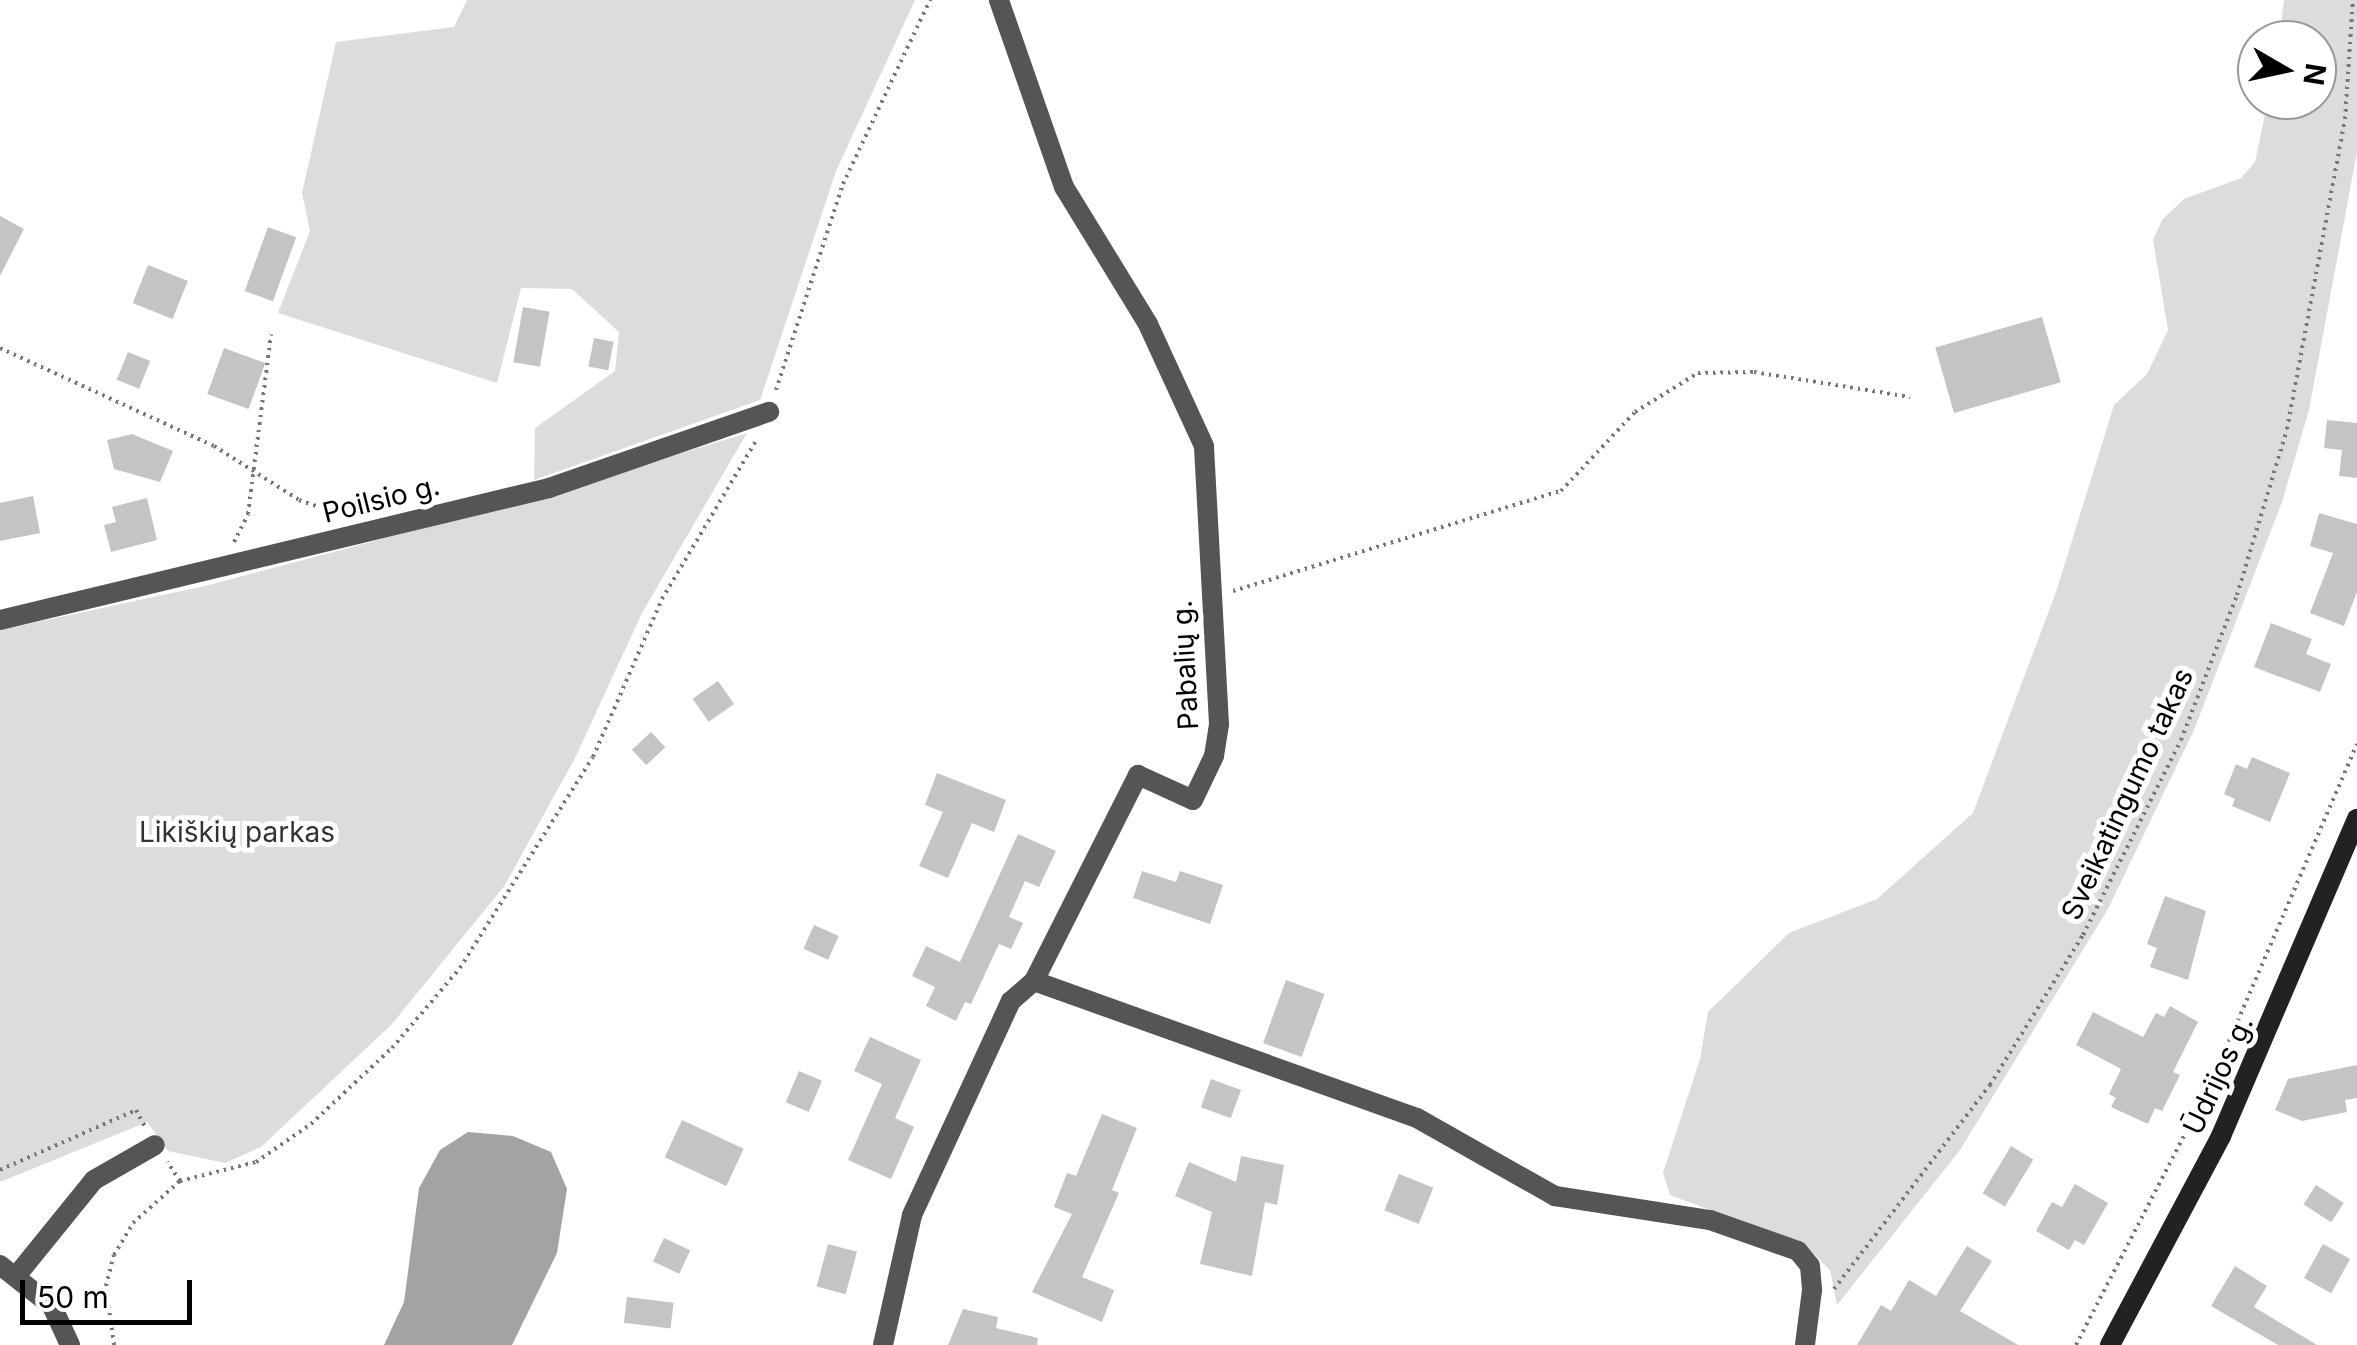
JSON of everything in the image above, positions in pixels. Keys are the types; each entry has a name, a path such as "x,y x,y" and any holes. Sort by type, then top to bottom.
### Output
{"main road":[{"name":"Ūdrijos g.","path":"2110,1345 2221,1136 2357,819"}],"street":[{"name":"Pabalių g.","path":"883,1345 912,1215 1011,1001 1034,980 1138,775 1194,800 1203,786 1220,724 1204,446 1148,324 1064,187 999,0"},
{"name":"Poilsio g.","path":"0,620 548,488 769,412"},
{"path":"1034,980 1417,1118 1554,1196 1766,1236 1798,1251 1810,1266 1809,1319 1804,1345"},
{"path":"70,1345 52,1306 8,1270 94,1180 154,1146"}],"path":[{"path":"180,1181 202,1172 256,1162 311,1124 392,1048 460,968 593,757 654,615 743,471 769,412 843,184 930,0"},
{"name":"Sveikatingumo takas","path":"1809,1319 1908,1200 1990,1085 2083,935 2181,740 2237,595 2287,428 2344,119 2353,0"},
{"path":"207,571 248,514 271,334"},
{"path":"0,348 214,446 299,500 376,528"},
{"path":"1209,583 1235,592 1561,492 1635,412 1698,373 1754,372 1910,397"},
{"path":"2076,1345 2211,1082 2357,744"}],"green space":[{"path":"467,0 915,0 836,171 760,400 534,480 535,428 615,371 619,332 572,289 521,288 497,383 278,313 310,231 302,193 336,42 454,27"},
{"path":"2284,0 2357,0 2357,152 2309,410 2282,502 2194,730 2108,909 1960,1150 1837,1305 1830,1270 1806,1246 1670,1195 1663,1173 1700,1059 1708,1012 1789,933 1877,899 1973,813 2056,592 2114,405 2147,374 2168,330 2153,240 2162,220 2184,199 2241,178 2255,162 2264,120 2337,120 2337,20 2282,20"},
{"name":"Likiškių parkas","path":"747,433 642,613 575,758 505,885 392,1024 261,1147 225,1163 168,1151 147,1122 0,1182 0,630 209,585 533,499"}],"shaded area":[{"path":"468,1132 513,1136 551,1152 567,1189 557,1253 512,1345 384,1345 404,1302 419,1188 440,1150"}],"building":[{"path":"0,216 24,229 0,276"},
{"path":"268,227 296,237 273,301 245,291"},
{"path":"148,265 188,281 173,319 133,303"},
{"path":"523,307 550,312 540,367 513,362"},
{"path":"2042,317 2061,382 1954,413 1935,348"},
{"path":"594,338 614,342 608,370 588,366"},
{"path":"224,348 265,363 249,409 207,394"},
{"path":"128,352 150,361 139,389 117,380"},
{"path":"2327,420 2357,423 2357,478 2339,476 2342,450 2324,448"},
{"path":"132,434 173,451 160,482 114,469 107,440"},
{"path":"33,496 40,533 0,541 0,503"},
{"path":"147,498 157,540 111,552 104,525 116,522 112,507"},
{"path":"2319,513 2357,524 2357,592 2344,626 2310,613 2333,553 2310,546"},
{"path":"2271,623 2312,639 2306,654 2331,664 2320,692 2254,667"},
{"path":"718,681 734,704 709,722 693,699"},
{"path":"651,732 665,747 646,765 632,750"},
{"path":"2252,757 2290,773 2270,822 2232,806 2235,799 2224,794 2236,764 2247,769"},
{"path":"937,773 1006,800 994,832 972,823 948,878 919,866 943,812 925,805"},
{"path":"1018,834 1056,851 1039,887 1025,881 1009,917 1023,923 1011,949 999,944 971,1004 965,1002 956,1021 926,1006 935,987 912,976 926,946 960,962"},
{"path":"1142,871 1176,882 1180,871 1223,885 1210,924 1133,898"},
{"path":"2165,896 2206,911 2188,980 2150,967 2157,948 2147,944"},
{"path":"814,925 839,936 828,960 803,949"},
{"path":"1286,980 1325,994 1302,1057 1263,1043"},
{"path":"2170,1006 2198,1022 2173,1072 2180,1075 2162,1111 2155,1108 2148,1124 2111,1107 2116,1098 2109,1094 2121,1069 2076,1045 2093,1012 2143,1037 2156,1013 2164,1017"},
{"path":"870,1037 921,1060 895,1118 914,1127 891,1179 848,1160 882,1084 854,1071"},
{"path":"2357,1065 2357,1098 2345,1100 2347,1112 2302,1121 2275,1110 2288,1079"},
{"path":"799,1071 822,1081 809,1112 786,1102"},
{"path":"1211,1079 1241,1090 1231,1118 1201,1107"},
{"path":"1102,1114 1137,1128 1112,1190 1119,1193 1082,1277 1114,1290 1102,1322 1032,1292 1072,1214 1054,1207 1067,1173 1076,1176"},
{"path":"682,1120 744,1149 726,1186 665,1157"},
{"path":"2011,1146 2033,1159 2005,1207 1983,1193"},
{"path":"1241,1156 1284,1165 1277,1205 1265,1202 1252,1276 1200,1264 1212,1212 1175,1196 1189,1162 1236,1182"},
{"path":"1399,1174 1433,1188 1419,1224 1384,1210"},
{"path":"2075,1184 2108,1203 2084,1245 2075,1240 2069,1250 2036,1231 2052,1202 2062,1207"},
{"path":"2316,1185 2344,1203 2331,1222 2303,1204"},
{"path":"664,1238 690,1250 679,1274 653,1262"},
{"path":"828,1244 857,1252 846,1294 817,1287"},
{"path":"2323,1244 2350,1259 2331,1293 2304,1278"},
{"path":"1967,1246 1992,1261 1960,1311 2018,1345 1857,1345 1881,1305 1891,1311 1909,1280 1936,1296"},
{"path":"2235,1266 2267,1286 2254,1307 2317,1345 2278,1345 2211,1306"},
{"path":"627,1297 674,1303 670,1329 624,1323"},
{"path":"963,1309 998,1317 996,1328 1038,1338 1037,1345 948,1345"}]}
